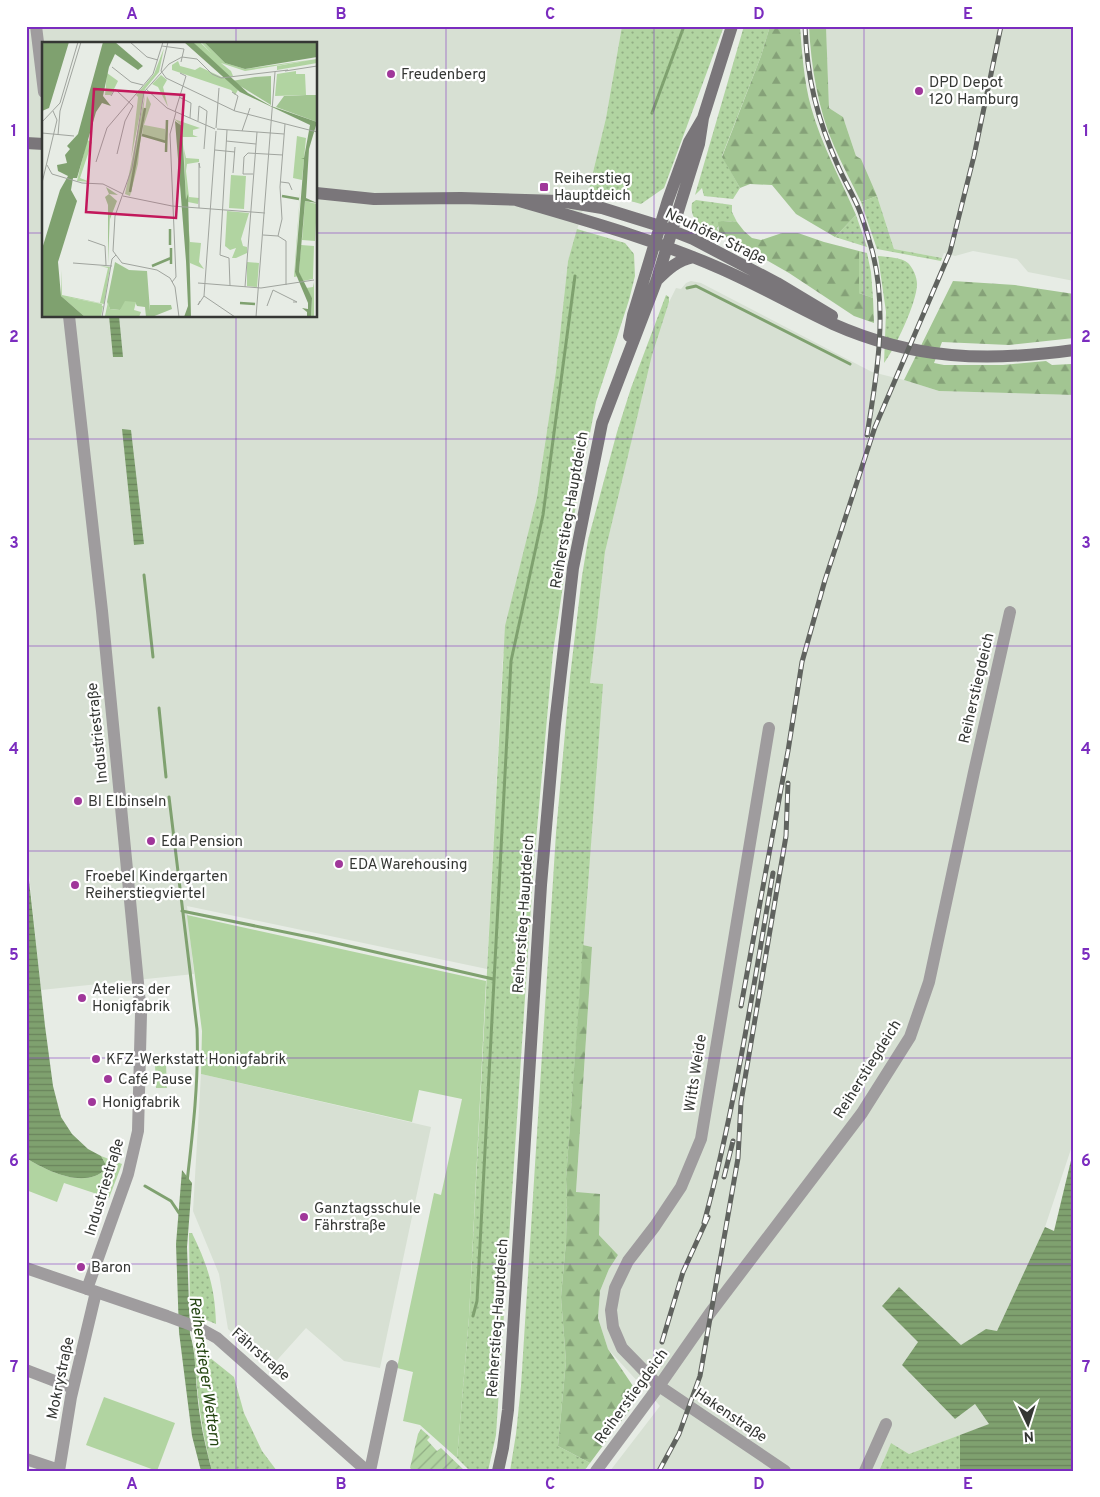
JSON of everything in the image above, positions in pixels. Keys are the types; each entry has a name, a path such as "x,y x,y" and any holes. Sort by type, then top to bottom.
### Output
{"main road":[{"name":"Reiherstieg-Hauptdeich","path":"623,366 633,314 661,245 689,142 703,118 732,26"},
{"path":"26,143 42,144"},
{"name":"Neuhöfer Straße","path":"318,193 374,199 461,198 560,201 580,204 666,228 702,243 819,307 859,333"},
{"name":"Neuhöfer Straße","path":"516,200 596,223 693,257 771,292 834,324 900,347 949,356 1012,357 1074,350"},
{"name":"Reiherstieg-Hauptdeich","path":"498,1471 506,1432 508,1410 540,885 555,724 573,568 602,423 656,282 661,245"},
{"path":"656,282 675,264 693,257"}],"street":[{"path":"36,26 42,76"},
{"name":"Industriestraße","path":"69,318 102,611 141,1014 138,1131 128,1174 92,1291"},
{"name":"Reiherstiegdeich","path":"596,1471 710,1313 862,1112 910,1037 929,982 1010,612"},
{"name":"Witts Weide","path":"659,1386 622,1348 613,1327 611,1310 615,1288 628,1261 656,1226 681,1187 701,1138 769,728"},
{"name":"Fährstraße","path":"26,1268 167,1316 199,1328 217,1338 369,1471"},
{"name":"Mokrystraße","path":"59,1470 92,1291"},
{"path":"369,1471 392,1366"},
{"path":"26,1370 74,1388"},
{"name":"Hakenstraße","path":"659,1386 785,1471"},
{"path":"865,1471 886,1424"},
{"path":"26,1459 59,1470"}],"shaded area":[{"path":"26,26 622,26 606,118 589,189 568,261 556,371 537,497 515,587 503,656 487,969 187,906 194,974 41,990 26,845"},
{"path":"622,26 724,26 664,188 641,204 589,189 606,118"},
{"path":"744,26 770,26 761,56 722,156 740,188 733,199 704,196 702,188 695,195"},
{"path":"826,26 1074,26 1074,281 1028,272 1017,259 973,251 955,256 944,253 942,258 894,249 877,196 856,156 843,117 829,108"},
{"path":"877,196 894,249 942,258 941,261 877,249 861,202"},
{"path":"696,200 732,205 732,212 737,222 723,221 717,228 719,233 703,226 693,215 692,203"},
{"path":"856,215 867,247 835,237"},
{"path":"577,229 625,243 634,254 635,276 596,402 571,532 553,652 534,862 496,1435 488,1471 470,1471 457,1458 469,1317 505,626 537,497 556,371 568,261"},
{"path":"859,251 867,253 873,298 859,293"},
{"path":"878,256 898,258 908,263 912,267 917,284 905,325 884,363 886,312"},
{"path":"691,281 701,283 872,372 939,391 1074,395 1074,1140 1045,1227 997,1331 986,1329 961,1346 899,1287 918,1342 902,1365 955,1419 975,1404 990,1424 909,1454 891,1443 879,1471 610,1471 660,1406 608,1349 598,1318 600,1291 609,1269 618,1255 599,1235 599,1194 576,1193 592,947 583,945 602,684 590,683 605,552 655,340 676,288 681,289 686,283"},
{"path":"666,295 669,297 669,302 652,355 605,552 590,683 603,684 566,1179 566,1242 561,1297 566,1361 558,1446 590,1463 584,1471 510,1471 521,1386 556,833 570,677 582,576 588,540 617,432 631,388"},
{"path":"109,318 119,318 123,357 113,357"},
{"path":"122,429 131,430 144,544 134,545"},
{"path":"26,853 53,1086 61,1117 72,1134 88,1149 101,1156 106,1165 105,1170 101,1173 86,1178 68,1177 59,1174 41,1167 26,1158"},
{"path":"187,915 486,981 469,1317 457,1458 420,1425 403,1421 413,1372 397,1368 434,1193 441,1195 462,1099 419,1090 412,1122 201,1074 202,1031"},
{"path":"166,1064 167,1088 156,1088 155,1065"},
{"name":"Ganztagsschule Fährstraße","path":"201,1074 431,1127 380,1368 344,1361 306,1328 270,1368 228,1329 219,1274 193,1211"},
{"path":"1074,1148 1074,1471 960,1471 960,1435 989,1424 975,1404 955,1419 902,1365 918,1342 882,1306 899,1287 961,1345 986,1329 997,1331 1045,1227 1054,1231"},
{"path":"101,1156 122,1164 109,1198 64,1183 57,1202 26,1190 26,1158 41,1167 68,1177 86,1178 96,1176 105,1170 106,1165"},
{"path":"182,1170 192,1183 187,1247 190,1334 201,1421 212,1471 201,1471 192,1436 179,1332 176,1244"},
{"path":"189,1233 192,1233 198,1245 210,1277 216,1324 190,1313"},
{"path":"194,1345 234,1377 244,1413 262,1451 277,1471 212,1471 200,1408"},
{"path":"104,1397 175,1423 157,1471 86,1445"},
{"path":"421,1429 430,1437 427,1440 437,1451 441,1448 465,1471 413,1471 410,1468 418,1434"},
{"path":"960,1435 960,1471 879,1471 891,1443 909,1454"}],"green space":[{"path":"770,26 800,26 805,77 815,121 856,215 835,237 796,214 772,185 750,184 740,188 722,157 761,56"},
{"path":"809,26 826,26 829,108 843,117 856,156 861,159 877,196 861,202 828,132 814,72"},
{"path":"718,222 737,222 752,238 761,240 782,233 798,233 859,251 859,293 873,298 874,323 854,316 789,273 719,233"},
{"path":"953,281 1015,285 1074,294 1074,338 1009,345 942,342 934,363 944,365 1003,365 1046,361 1052,365 1071,364 1074,365 1074,395 939,391 904,380"},
{"path":"583,945 592,947 576,1192 600,1194 599,1235 618,1255 609,1269 600,1291 598,1318 608,1349 637,1392 631,1408 590,1463 558,1446 566,1361 561,1297 566,1242 566,1179"}],"waterway":[{"path":"652,113 684,26"},
{"path":"473,1316 477,1301 511,661 543,515 575,276"},
{"path":"687,288 696,286 850,364"},
{"name":"Reiherstieger Wettern","path":"144,575 153,657"},
{"name":"Reiherstieger Wettern","path":"159,708 166,777"},
{"name":"Reiherstieger Wettern","path":"169,797 197,1029 196,1086 187,1182"},
{"path":"182,911 314,938 493,979"},
{"path":"145,1186 171,1201 179,1213"}],"railway":[{"path":"805,26 808,63 814,98 824,131 862,218 877,273 880,320 879,343 867,435"},
{"path":"741,1006 788,751 802,662 825,580 875,427 950,252 974,156 1001,26"},
{"path":"659,1471 679,1434 700,1376 738,1158 741,1102 786,836 788,783"},
{"path":"704,1223 734,1093 773,873"},
{"path":"724,1177 733,1141"},
{"path":"662,1342 683,1272 708,1217"}],"place":[{"name":"Freudenberg","path":"391,74"},
{"name":"DPD Depot 120 Hamburg","path":"919,91"},
{"name":"Reiherstieg Hauptdeich","path":"544,187"},
{"name":"BI Elbinseln","path":"78,801"},
{"name":"Eda Pension","path":"151,841"},
{"name":"EDA Warehousing","path":"339,864"},
{"name":"Froebel Kindergarten Reiherstiegviertel","path":"75,885"},
{"name":"Ateliers der Honigfabrik","path":"82,998"},
{"name":"KFZ-Werkstatt Honigfabrik","path":"96,1059"},
{"name":"Café Pause","path":"108,1079"},
{"name":"Honigfabrik","path":"92,1102"},
{"name":"Ganztagsschule Fährstraße","path":"304,1217"},
{"name":"Baron","path":"81,1267"}]}
